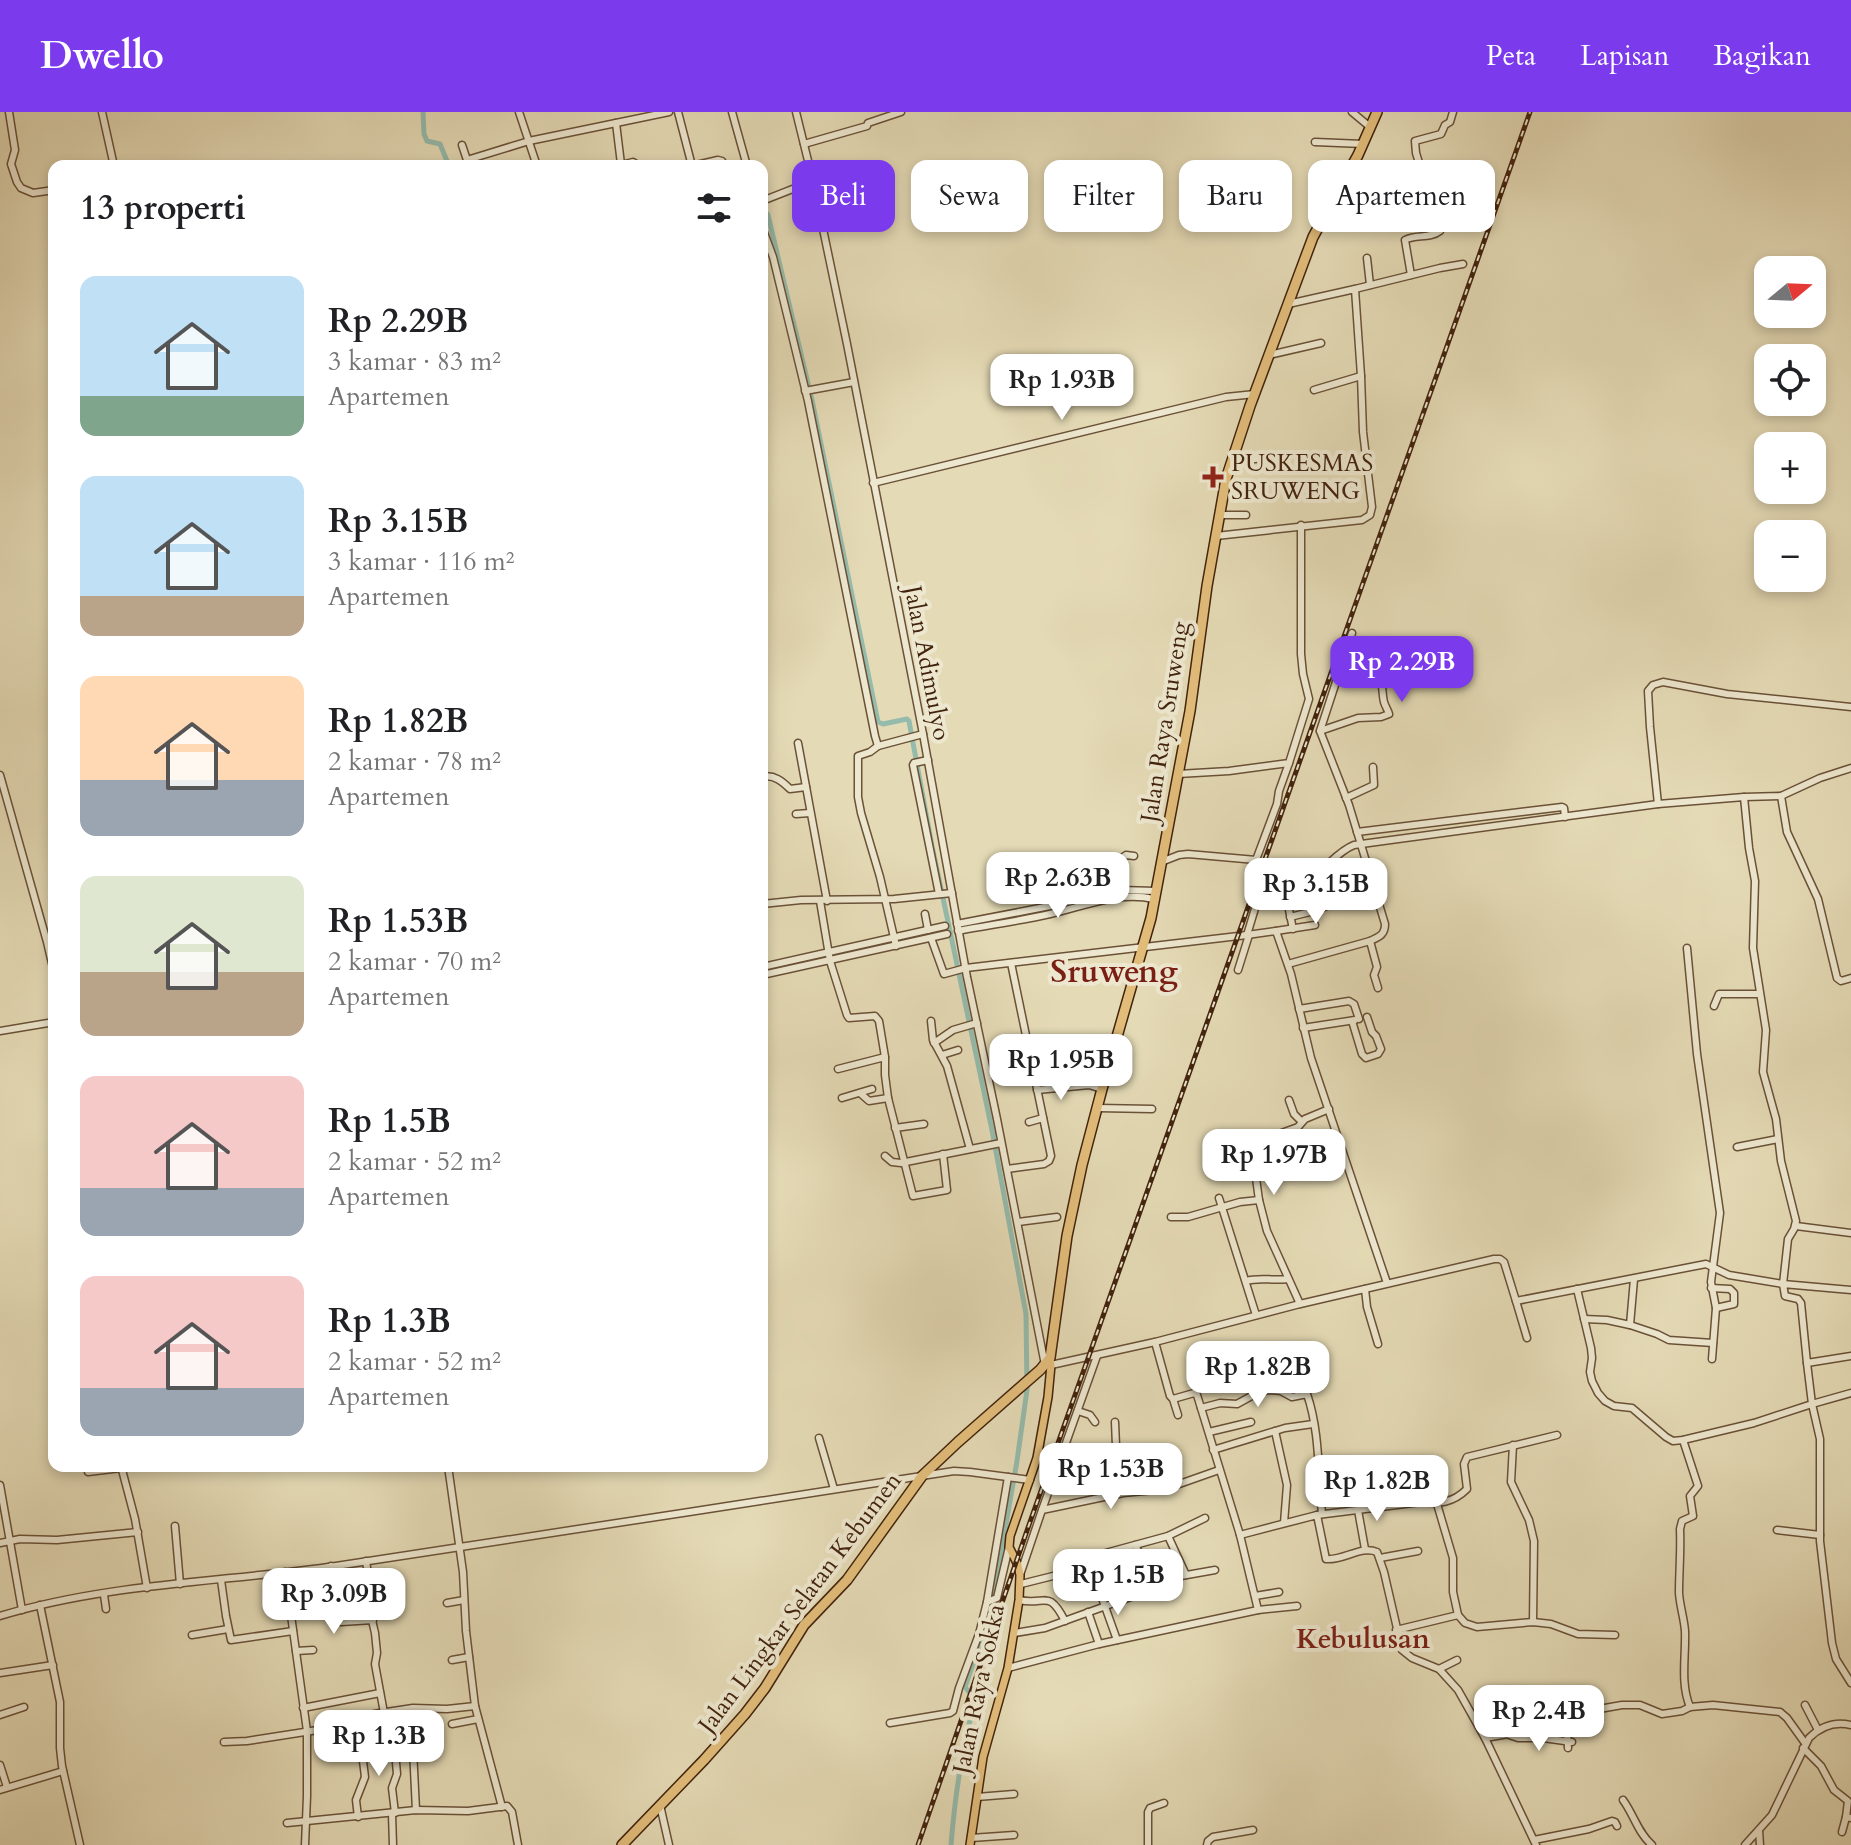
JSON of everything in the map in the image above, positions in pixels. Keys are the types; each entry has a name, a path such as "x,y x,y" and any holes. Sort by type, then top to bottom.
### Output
{"highway":[{"name":"Jalan Raya Sruweng","path":"1354,160 1377,112"},
{"name":"Jalan Raya Sruweng","path":"1049,1363 1070,1220 1082,1165 1155,895 1190,711 1226,479 1316,232"},
{"name":"Jalan Lingkar Selatan Kebumen","path":"622,1845 745,1714 804,1625 847,1580 922,1476 1049,1363"}],"main road":[{"path":"1009,1547 1014,1521 1030,1480 1044,1427 1049,1363"},
{"name":"Jalan Raya Sokka","path":"971,1842 983,1757 1015,1633 1020,1580 1018,1565 1009,1547"}],"street":[{"path":"9,112 15,150 11,164 17,182 21,188 33,193 48,191"},
{"path":"102,112 113,160"},
{"path":"519,112 535,160"},
{"path":"606,112 607,124"},
{"path":"476,160 529,141 669,112"},
{"path":"678,112 690,160"},
{"path":"732,112 745,160"},
{"name":"Jalan Adimulyo","path":"796,112 808,160"},
{"path":"865,112 868,123"},
{"path":"804,144 867,126 901,112"},
{"path":"1352,112 1370,127"},
{"path":"1418,160 1415,141 1441,134 1453,112"},
{"path":"616,123 619,160"},
{"path":"1315,142 1363,144"},
{"path":"462,145 467,160"},
{"path":"768,199 792,189"},
{"name":"Jalan Adimulyo","path":"823,232 873,483 916,736 928,760 945,894 958,927 961,969 972,1024 1049,1363"},
{"path":"1411,275 1405,240 1439,232"},
{"path":"768,243 808,390 878,746"},
{"path":"1367,258 1370,285"},
{"path":"1288,304 1463,264"},
{"path":"1216,536 1362,520 1370,515 1372,507 1363,432 1355,289"},
{"path":"1269,355 1321,343"},
{"path":"1314,390 1361,376"},
{"path":"808,390 853,382"},
{"path":"873,483 1226,397 1255,394"},
{"path":"1232,461 1278,457"},
{"path":"1220,515 1246,515"},
{"path":"1161,862 1188,854 1256,860 1277,804 1309,699 1301,654 1301,525"},
{"path":"1288,964 1370,941 1384,933 1385,924 1357,832 1320,731 1352,633"},
{"path":"1320,731 1358,718 1389,714 1384,702 1382,681 1374,672 1368,670 1336,680"},
{"path":"1658,804 1648,691 1653,685 1663,682 1727,694 1851,707"},
{"path":"896,946 858,797 858,756 878,746 916,736"},
{"path":"798,743 824,901 830,961 848,1017 878,1017 888,1098 913,1196 946,1191 943,1154"},
{"path":"768,903 801,900 885,900 945,894 922,816 917,763 928,760"},
{"path":"1178,774 1289,763"},
{"path":"1346,798 1374,785 1373,767"},
{"path":"1238,970 1265,880 1271,877 1297,882 1308,879 1347,848 1359,844 1658,804 1781,796 1851,768"},
{"path":"0,775 48,946"},
{"path":"768,776 783,782 790,789 806,787"},
{"path":"1781,796 1787,832 1818,899 1837,978 1841,981 1851,978"},
{"path":"1744,797 1755,881 1753,948 1766,1030 1763,1072 1777,1122 1782,1168 1796,1226 1788,1239 1783,1284 1785,1296 1798,1299 1801,1303 1812,1404 1820,1439 1820,1535 1833,1647 1836,1659 1851,1683"},
{"path":"1357,832 1562,807 1565,817"},
{"path":"796,814 810,813"},
{"path":"1444,821 1446,833"},
{"path":"1428,823 1431,835"},
{"path":"1120,890 1122,858 1134,856"},
{"path":"1283,881 1293,929"},
{"path":"1050,910 1120,890 1155,895"},
{"path":"958,927 1120,897 1155,895"},
{"path":"1290,917 1333,903"},
{"path":"925,914 944,974 961,969 1315,925"},
{"path":"768,967 830,961 896,946 945,926"},
{"path":"1276,931 1288,964 1311,1058 1387,1283"},
{"path":"768,973 828,952 893,938 947,934"},
{"path":"1370,941 1377,967 1374,975 1378,988"},
{"path":"1687,948 1698,1067 1720,1213 1712,1267 1711,1288 1716,1308 1712,1359"},
{"path":"1007,1169 1046,1163 1050,1153 1011,963"},
{"path":"1714,1006 1719,994 1759,994"},
{"path":"1299,1009 1349,1001 1354,1004 1376,1036 1381,1049 1378,1054 1366,1058 1362,1054 1362,1018"},
{"path":"1303,1028 1362,1018"},
{"path":"931,1021 934,1043 949,1071 970,1149"},
{"path":"0,1031 48,1023"},
{"path":"934,1043 953,1030 972,1024"},
{"path":"942,1055 958,1050"},
{"path":"838,1069 885,1057"},
{"path":"1037,1090 1089,1085 1102,1089"},
{"path":"842,1098 872,1089"},
{"path":"860,1093 869,1101 888,1098"},
{"path":"1289,1100 1293,1112 1302,1122"},
{"path":"1098,1108 1152,1109"},
{"path":"1300,1304 1267,1231 1252,1149 1260,1141 1298,1127 1329,1109"},
{"path":"1029,1122 1043,1118"},
{"path":"895,1128 924,1124"},
{"path":"1737,1147 1778,1139"},
{"path":"885,1156 892,1162 903,1162 1000,1143"},
{"path":"1219,1198 1256,1315"},
{"path":"1171,1217 1188,1217 1259,1200"},
{"path":"1018,1222 1057,1217"},
{"path":"1796,1226 1851,1233"},
{"path":"1049,1363 1097,1356 1387,1283 1500,1259 1506,1265 1527,1338"},
{"path":"1516,1301 1703,1264 1733,1276 1851,1290"},
{"path":"1246,1281 1288,1279"},
{"path":"1630,1325 1634,1279"},
{"path":"1711,1288 1730,1289 1734,1293 1734,1304 1716,1308"},
{"path":"1365,1289 1378,1344"},
{"path":"1577,1289 1591,1348 1590,1374 1598,1393 1614,1406 1632,1408 1673,1441 1754,1423 1851,1393"},
{"path":"1584,1319 1630,1325 1669,1340 1713,1343"},
{"path":"1155,1342 1165,1384 1178,1415"},
{"path":"1097,1356 1020,1580 1057,1575 1064,1567 1168,1536 1205,1518"},
{"path":"1807,1363 1851,1356"},
{"path":"1201,1408 1220,1403 1237,1404 1257,1393 1273,1389 1292,1397 1309,1396 1319,1463 1319,1514 1326,1559 1334,1560 1365,1549 1375,1550 1380,1558 1400,1644 1406,1655 1439,1669 1458,1690 1485,1738 1535,1843 1612,1821 1617,1826"},
{"path":"1173,1399 1194,1393 1197,1395 1240,1535 1258,1610"},
{"path":"1078,1411 1090,1415 1095,1422"},
{"path":"1115,1422 1117,1453 1130,1492"},
{"path":"1209,1432 1251,1422"},
{"path":"1213,1450 1275,1431 1313,1424"},
{"path":"1275,1431 1287,1485 1284,1523"},
{"path":"1240,1535 1319,1514 1421,1502 1437,1504 1467,1489 1464,1464 1467,1457 1557,1435"},
{"path":"819,1438 834,1489"},
{"path":"1683,1440 1698,1486 1690,1496 1693,1516 1682,1521 1680,1529 1680,1611 1685,1629 1685,1688 1690,1707"},
{"path":"1513,1445 1511,1482 1529,1520 1534,1541 1533,1622"},
{"path":"1060,1458 1117,1453"},
{"path":"1042,1510 1171,1487 1219,1470"},
{"path":"0,1616 40,1605 147,1588 366,1561 922,1476 962,1471 1030,1480"},
{"path":"122,1472 138,1532 147,1588"},
{"path":"449,1472 475,1706 502,1807"},
{"path":"991,1601 1013,1478"},
{"path":"0,1485 22,1610"},
{"path":"1437,1504 1453,1558 1453,1592 1458,1615 1465,1623 1477,1627 1533,1622 1551,1624 1578,1634 1615,1635"},
{"path":"1358,1510 1365,1549"},
{"path":"175,1526 180,1584"},
{"path":"1777,1530 1820,1535"},
{"path":"0,1543 138,1532"},
{"path":"1168,1536 1186,1575"},
{"path":"1135,1545 1150,1569 1156,1588"},
{"path":"890,1723 952,1712 1009,1547"},
{"path":"1380,1558 1418,1551"},
{"path":"1088,1559 1117,1640"},
{"path":"366,1561 370,1588 367,1599 373,1620 377,1651 375,1664 384,1713"},
{"path":"331,1566 342,1623 373,1620"},
{"path":"1015,1633 1035,1631 1186,1575 1215,1570"},
{"path":"285,1572 307,1731 305,1845"},
{"path":"1097,1585 1121,1576"},
{"path":"221,1580 231,1639 293,1631"},
{"path":"1255,1596 1279,1592"},
{"path":"104,1595 106,1609"},
{"path":"447,1603 464,1600"},
{"path":"1019,1600 1049,1601 1058,1606 1065,1621"},
{"path":"40,1605 60,1702 60,1754 80,1845"},
{"path":"1008,1668 1117,1640 1258,1610 1297,1606"},
{"path":"1088,1612 1099,1644"},
{"path":"1396,1630 1458,1615"},
{"path":"192,1635 228,1629"},
{"path":"296,1651 313,1650"},
{"path":"452,1660 469,1657"},
{"path":"1439,1669 1457,1660"},
{"path":"0,1673 53,1665"},
{"path":"303,1708 380,1693"},
{"path":"1485,1738 1534,1726 1548,1718 1636,1704 1656,1713 1670,1714 1690,1707 1713,1705 1780,1712 1821,1766 1834,1790 1849,1796 1848,1818 1842,1832"},
{"path":"1805,1705 1818,1730"},
{"path":"224,1742 324,1729 360,1717 411,1709 475,1706"},
{"path":"0,1715 24,1707"},
{"path":"411,1709 416,1810"},
{"path":"1505,1735 1569,1744 1566,1714"},
{"path":"452,1724 478,1719"},
{"path":"1745,1845 1772,1815 1804,1746 1818,1730 1834,1723 1851,1725"},
{"path":"358,1817 356,1800 365,1777 361,1745 413,1737"},
{"path":"393,1845 392,1788 397,1774 394,1740"},
{"path":"0,1765 3,1788 63,1771"},
{"path":"977,1797 1014,1794"},
{"path":"1623,1800 1641,1834 1652,1845"},
{"path":"1148,1845 1148,1812 1153,1806 1164,1803"},
{"path":"660,1805 669,1845"},
{"path":"287,1823 416,1810 480,1811 507,1806 512,1812 518,1845"},
{"path":"1207,1845 1213,1837 1253,1830"},
{"path":"1759,1830 1760,1845"},
{"path":"971,1842 1014,1835"}],"waterway":[{"path":"423,112 427,141 440,144 447,160"},
{"path":"768,215 812,400 878,722 909,721 1026,1314 1027,1390 1017,1461 990,1616 965,1687 969,1692"},
{"path":"951,1845 960,1771 975,1695"}],"railway":[{"path":"918,1845 1530,112"}],"place":[{"name":"PUSKESMAS SRUWENG","path":"1213,477"}],"district":[{"name":"Sruweng","path":"1114,972"},
{"name":"Kebulusan","path":"1363,1639"}]}
